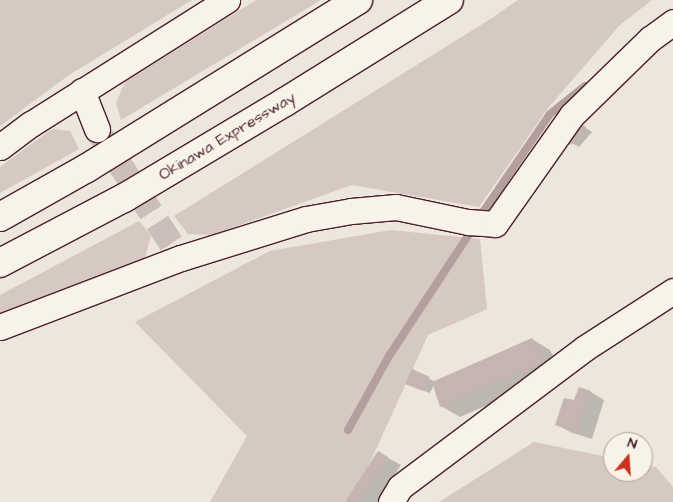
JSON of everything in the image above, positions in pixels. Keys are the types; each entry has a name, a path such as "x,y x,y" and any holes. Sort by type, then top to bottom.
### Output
{"highway":[{"path":"0,217 86,168 358,0"},
{"name":"Okinawa Expressway","path":"0,264 124,198 285,102 449,0"}],"street":[{"path":"0,147 31,124 227,0"},
{"path":"0,327 181,258 306,219 351,211 396,207 468,222 495,224 572,115 650,39 673,22"},
{"path":"82,91 97,129"},
{"path":"391,502 400,487 577,354 673,291"}],"shaded area":[{"path":"0,0 192,0 69,75 0,126"},
{"path":"256,0 321,0 121,120 116,103 125,82"},
{"path":"518,0 652,0 620,25 548,108 479,207 352,185 212,235 188,234 174,216 492,18"},
{"path":"52,129 70,131 79,149 0,193 0,167"},
{"path":"139,221 151,235 145,258 0,321 0,295"},
{"path":"391,230 480,239 487,309 428,335 352,502 210,502 247,436 135,322 270,251"},
{"path":"534,442 603,456 603,482 653,482 653,467 656,467 673,487 673,502 439,502"}],"building":[{"path":"579,123 586,127 571,145 565,140"},
{"path":"532,338 543,363 440,407 432,382"},
{"path":"412,369 430,377 423,391 405,384"},
{"path":"579,387 591,391 578,433 555,425 564,398 574,400"},
{"path":"378,451 388,457 361,502 348,502 346,500"}],"waterway":[{"path":"479,218 550,114 585,86"},
{"path":"348,430 389,356 473,228"}],"tunnel":[{"path":"97,129 181,258"}]}
